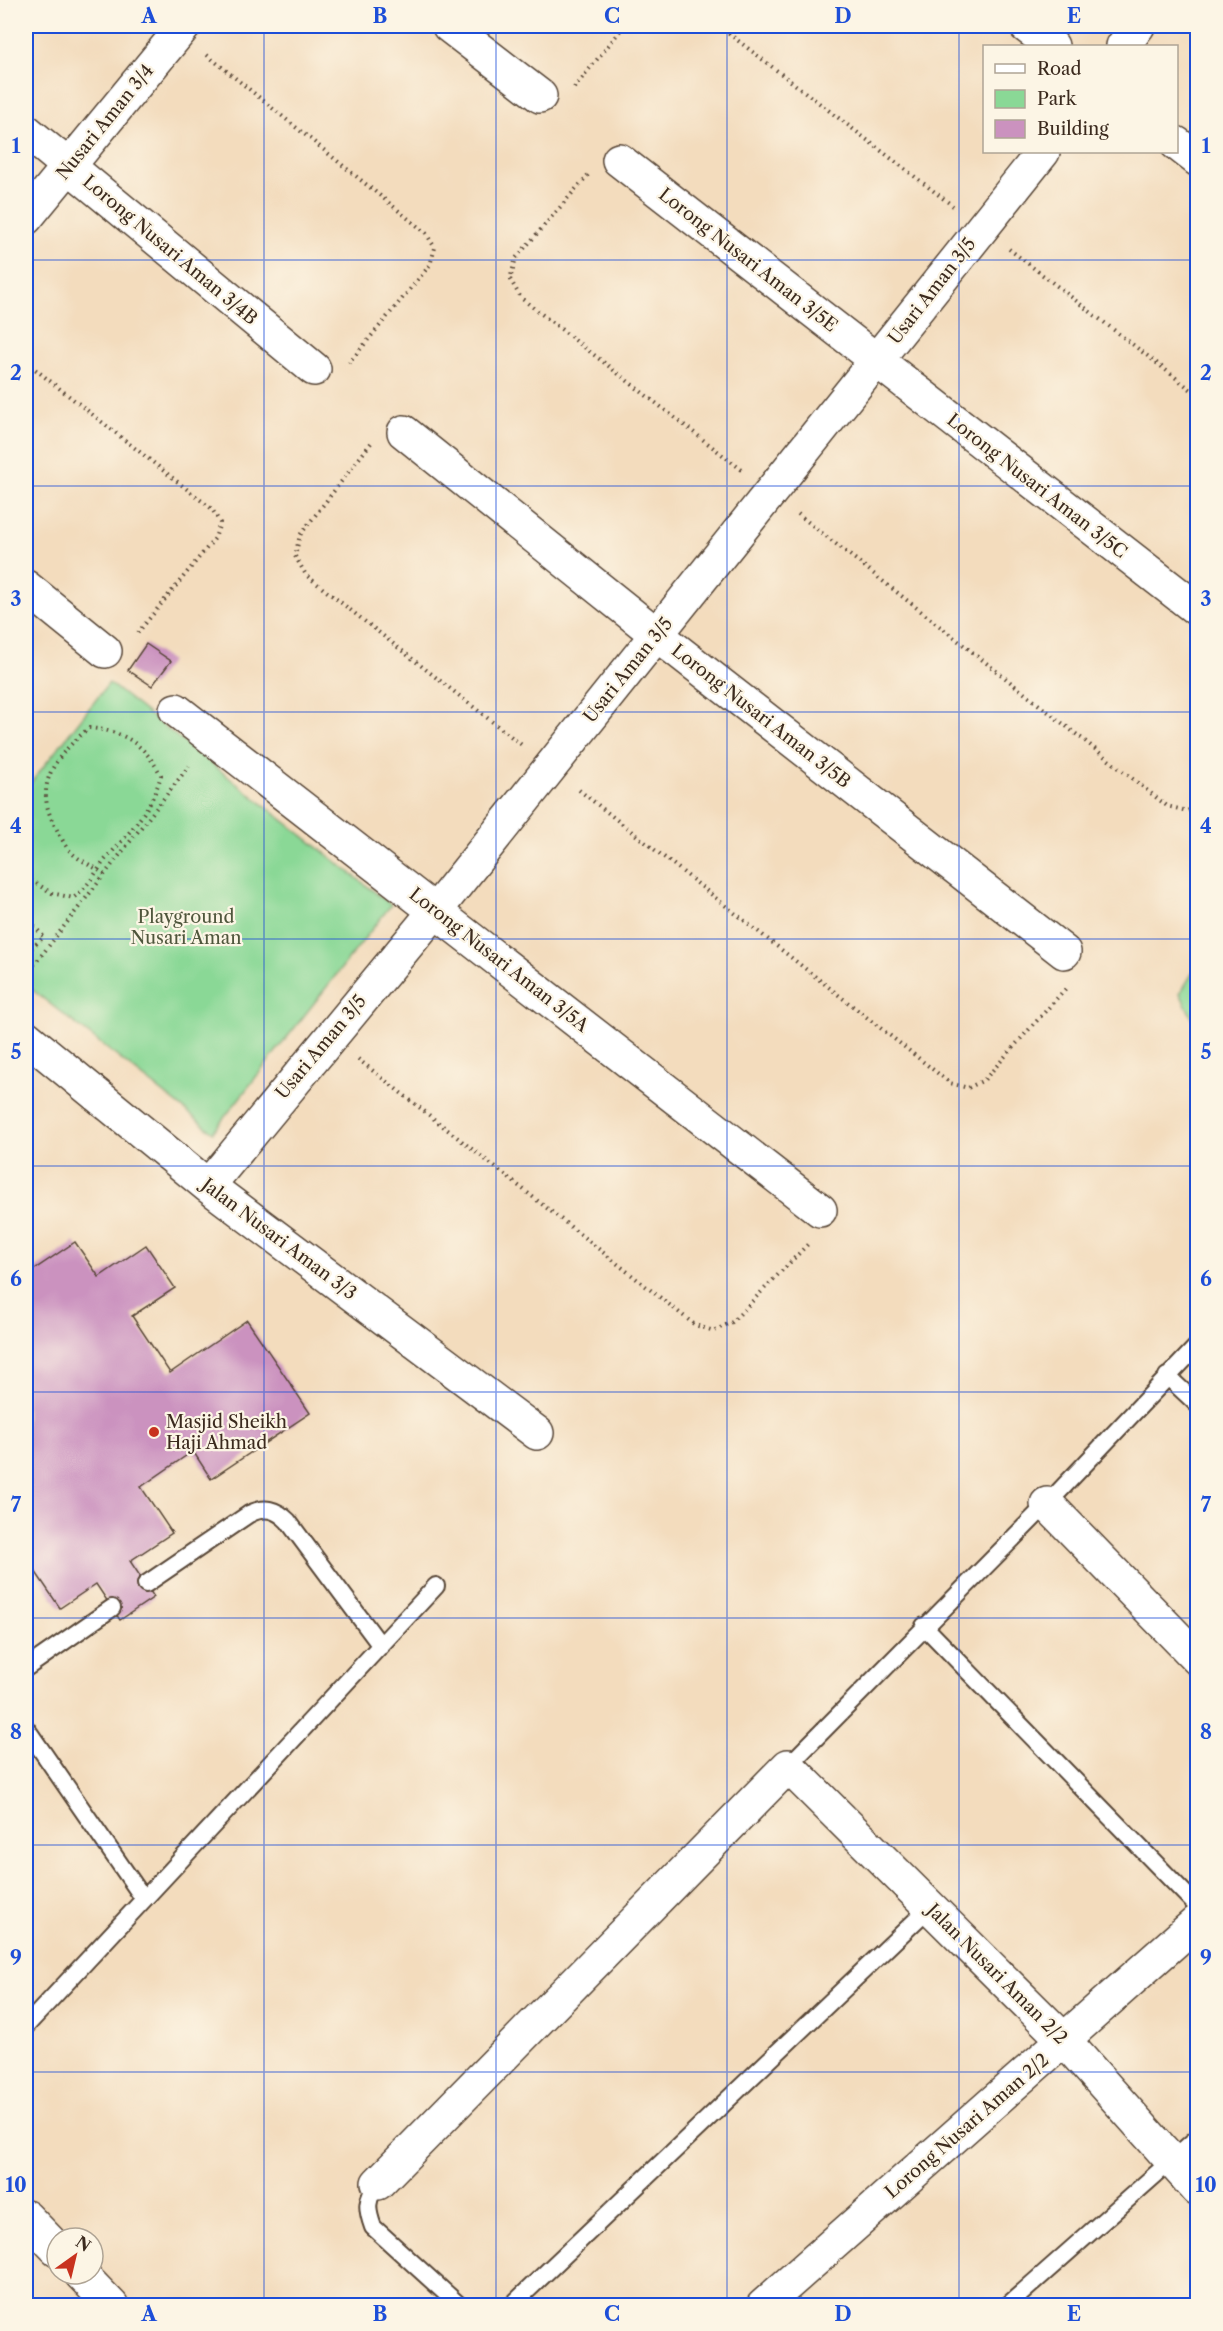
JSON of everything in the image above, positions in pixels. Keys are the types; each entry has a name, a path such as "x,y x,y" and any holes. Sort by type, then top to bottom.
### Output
{"street":[{"path":"449,26 540,96"},
{"path":"1026,26 1051,45"},
{"path":"1124,45 1138,26"},
{"name":"Nusari Aman 3/4","path":"26,218 182,29"},
{"name":"Lorong Nusari Aman 3/4B","path":"26,131 314,369"},
{"path":"1178,146 1197,160"},
{"name":"Usari Aman 3/5","path":"208,1185 329,1036 436,910 1042,153"},
{"name":"Lorong Nusari Aman 3/5E","path":"619,160 876,361"},
{"name":"Lorong Nusari Aman 3/5C","path":"876,361 1197,610"},
{"name":"Lorong Nusari Aman 3/5B","path":"404,432 656,634 1064,952"},
{"path":"26,587 105,651"},
{"name":"Lorong Nusari Aman 3/5A","path":"177,710 820,1210"},
{"name":"Jalan Nusari Aman 3/3","path":"26,1037 208,1185 537,1434"},
{"path":"1047,1504 1197,1659"},
{"path":"378,2183 788,1766"},
{"name":"Jalan Nusari Aman 2/2","path":"788,1766 1064,2040 1197,2190"},
{"name":"Lorong Nusari Aman 2/2","path":"763,2306 1197,1921"},
{"path":"26,2217 45,2237"},
{"path":"93,2286 112,2306"}],"lane":[{"path":"788,1766 1047,1504 1197,1345"},
{"path":"1167,1376 1197,1405"},
{"path":"146,1584 249,1514 259,1509 271,1509 288,1521 381,1646"},
{"path":"26,2026 436,1586"},
{"path":"26,1668 112,1608"},
{"path":"924,1626 1197,1907"},
{"path":"26,1728 144,1899"},
{"path":"512,2306 930,1907"},
{"path":"1007,2306 1197,2137"},
{"path":"378,2183 368,2196 366,2210 373,2227 460,2306"}],"path":[{"path":"540,96 552,100 568,96 624,26"},
{"path":"719,26 1197,395"},
{"path":"182,29 426,233 435,248 430,265 348,364 333,371 314,369"},
{"path":"26,362 212,509 220,523 215,538 128,644 117,650 105,651"},
{"path":"404,432 391,428 378,435 300,535 295,556 306,575 550,768 950,1083 968,1088 984,1080 1072,982 1072,964 1064,952"},
{"path":"26,876 52,893 73,898 99,870 144,814 156,795 161,774 149,754 110,730 89,728 70,744 52,767 44,794 48,814 72,853 99,870 104,874"},
{"path":"26,966 30,969 192,762"},
{"path":"26,916 44,937 29,950 26,947"},
{"path":"329,1036 695,1325 714,1331 732,1322 818,1235 823,1223 820,1210"}],"green space":[{"name":"Playground Nusari Aman","path":"109,683 391,905 213,1132 26,985 26,789"},
{"path":"1197,966 1197,1028 1180,993"}],"building":[{"path":"146,644 171,661 152,686 128,670"},
{"name":"Masjid Sheikh Haji Ahmad","path":"75,1242 99,1277 146,1245 175,1288 132,1316 170,1373 247,1320 310,1413 211,1479 193,1451 141,1487 172,1533 130,1561 154,1597 120,1620 96,1584 60,1608 31,1565 26,1568 26,1275"}],"place":[{"name":"Masjid Sheikh Haji Ahmad","path":"154,1432"}]}
